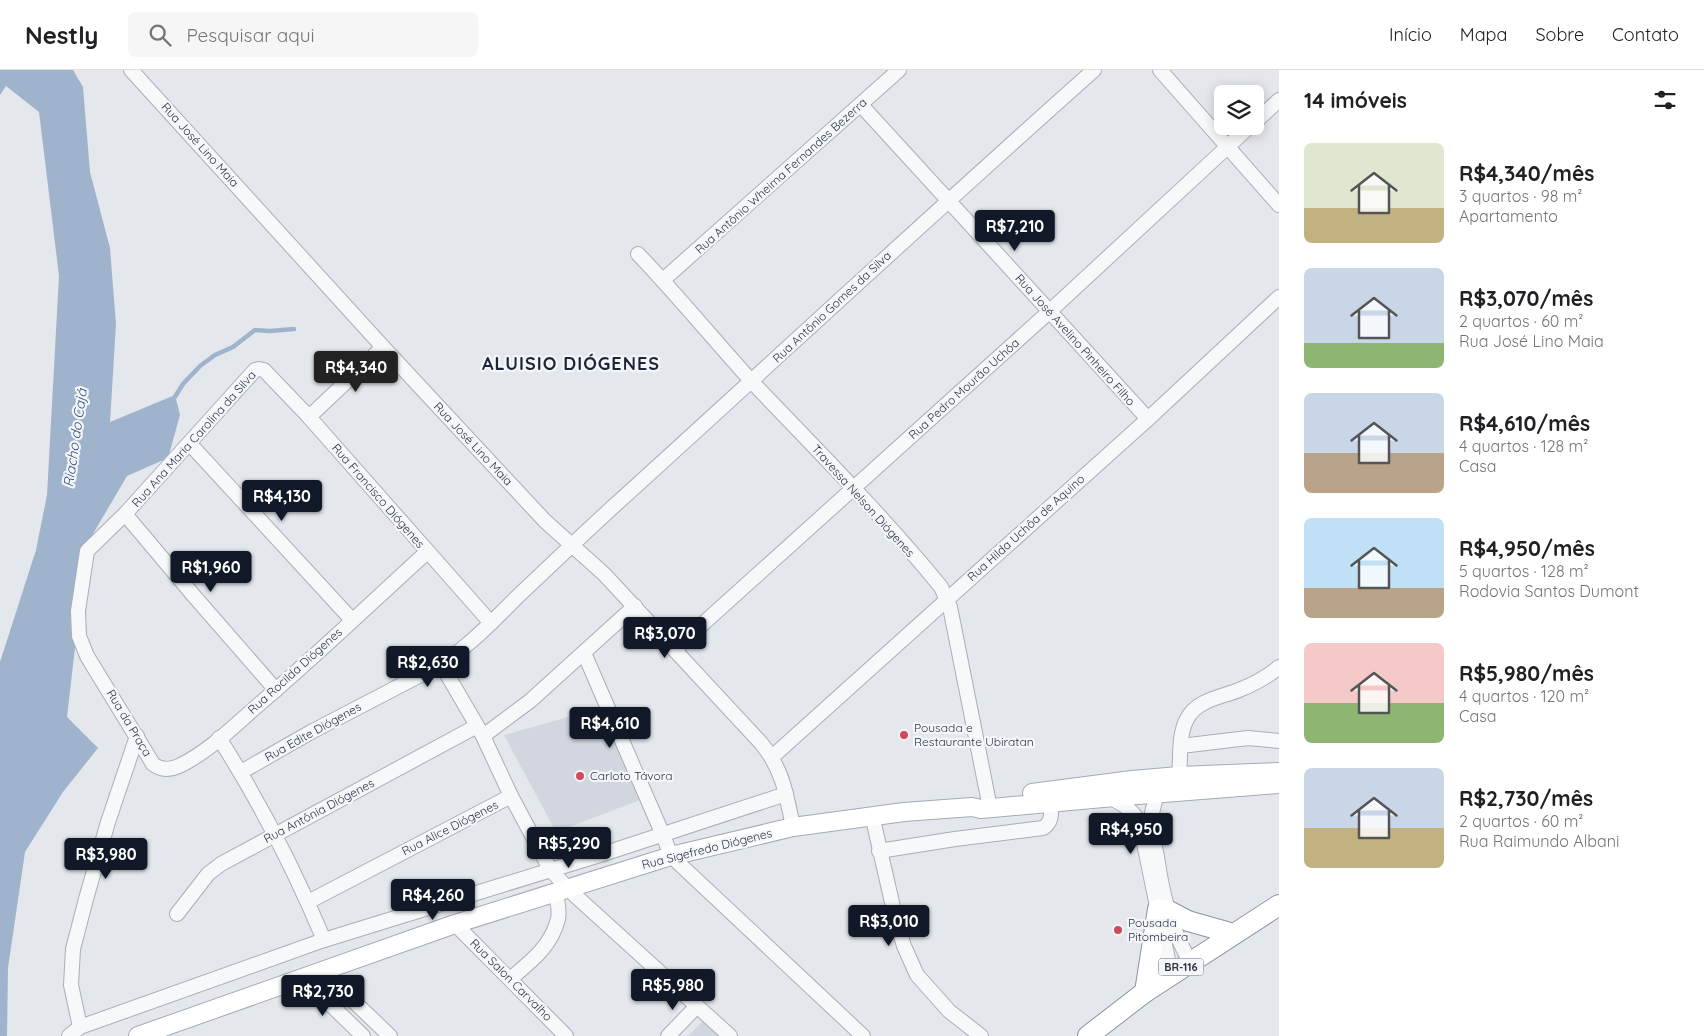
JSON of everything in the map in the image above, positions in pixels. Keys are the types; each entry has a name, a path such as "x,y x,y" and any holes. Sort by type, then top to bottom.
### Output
{"highway":[{"name":"BR-116","path":"1088,1036 1145,992 1279,905"},
{"path":"1145,992 1162,909 1188,921 1234,934"}],"main road":[{"path":"989,804 1051,802 1109,797 1157,786 1179,776 1279,772"},
{"path":"989,804 1157,786 1279,784"},
{"name":"Rua Sigefredo Diógenes","path":"149,1034 455,924 670,856 792,827 872,816 972,807 978,809 989,804"}],"street":[{"name":"Rua José Lino Maia","path":"131,70 545,521 588,558 635,606 772,757 781,775 792,827"},
{"name":"Rua Antônio Wheima Fernandes Bezerra","path":"663,280 898,70"},
{"name":"Rua Antônio Gomes da Silva","path":"572,545 948,200 1094,70"},
{"path":"1160,70 1279,205"},
{"path":"1264,114 1279,100"},
{"name":"Rua José Avelino Pinheiro Filho","path":"861,104 1148,419"},
{"name":"Rua Pedro Mourão Uchôa","path":"675,649 1050,312 1240,135"},
{"name":"Travessa Nelson Diógenes","path":"638,254 752,381 853,488 934,579 947,599 954,622 989,804"},
{"name":"Rua Hilda Uchôa de Aquino","path":"772,757 1148,419 1279,297"},
{"path":"309,417 384,347"},
{"name":"Rua Ana Maria Carolina da Silva","path":"104,682 81,643 78,610 87,551 125,514 190,444 255,370 264,370"},
{"name":"Rua Francisco Diógenes","path":"264,370 309,417 490,623"},
{"path":"190,444 352,620"},
{"path":"125,514 276,690"},
{"name":"Rua Edite Diógenes","path":"241,772 319,728 441,664 490,623 572,545"},
{"name":"Rua Rocilda Diógenes","path":"153,764 165,769 181,765 219,738 276,690 427,552"},
{"name":"Rua Antônia Diógenes","path":"177,914 208,874 221,864 274,835 480,731 530,701 635,606"},
{"path":"584,653 663,834 670,856 863,1036"},
{"path":"441,664 480,731 511,796 562,890 698,1006 730,1036"},
{"path":"1179,776 1182,732 1187,718 1194,710 1207,701 1239,690 1265,678 1279,667"},
{"name":"Rua da Praça","path":"104,682 153,764"},
{"path":"137,736 108,822 73,949 71,985 74,1032 324,940 786,794"},
{"path":"219,738 241,772 274,835 308,902 324,940"},
{"path":"1182,746 1248,738 1279,741"},
{"path":"1157,786 1151,823 1172,974"},
{"name":"Rua Alice Diógenes","path":"308,902 511,796"},
{"path":"1109,797 1122,804 1136,816 1140,824 1162,909 1190,962"},
{"path":"880,851 1043,828 1050,820 1051,802"},
{"path":"872,816 896,920 904,946 918,975 950,1011 981,1036"},
{"path":"510,980 541,953 547,945 558,920 562,890"},
{"name":"Rua Salon Carvalho","path":"455,924 566,1036"},
{"path":"322,971 390,1036"},
{"path":"303,978 360,1033 372,1019"},
{"path":"668,1036 698,1006"}],"shaded area":[{"name":"Carloto Távora","path":"600,708 645,798 556,832 504,735"},
{"path":"708,1016 728,1036 688,1036"}],"water":[{"name":"Riacho do Cajá","path":"0,70 73,70 83,87 90,172 110,248 116,324 110,422 175,395 180,415 168,458 127,476 87,544 67,717 98,748 63,792 25,852 8,968 7,1036 0,1036 0,662 36,550 47,495 59,276 39,112 6,86 0,95"}],"waterway":[{"path":"173,400 183,384 200,366 215,355 233,347 255,330 294,329"}],"place":[{"name":"Pousada e Restaurante Ubiratan","path":"904,735"},
{"name":"Carloto Távora","path":"580,776"},
{"name":"Pousada Pitombeira","path":"1118,930"}],"district":[{"name":"ALUISIO DIÓGENES","path":"571,364"}]}
